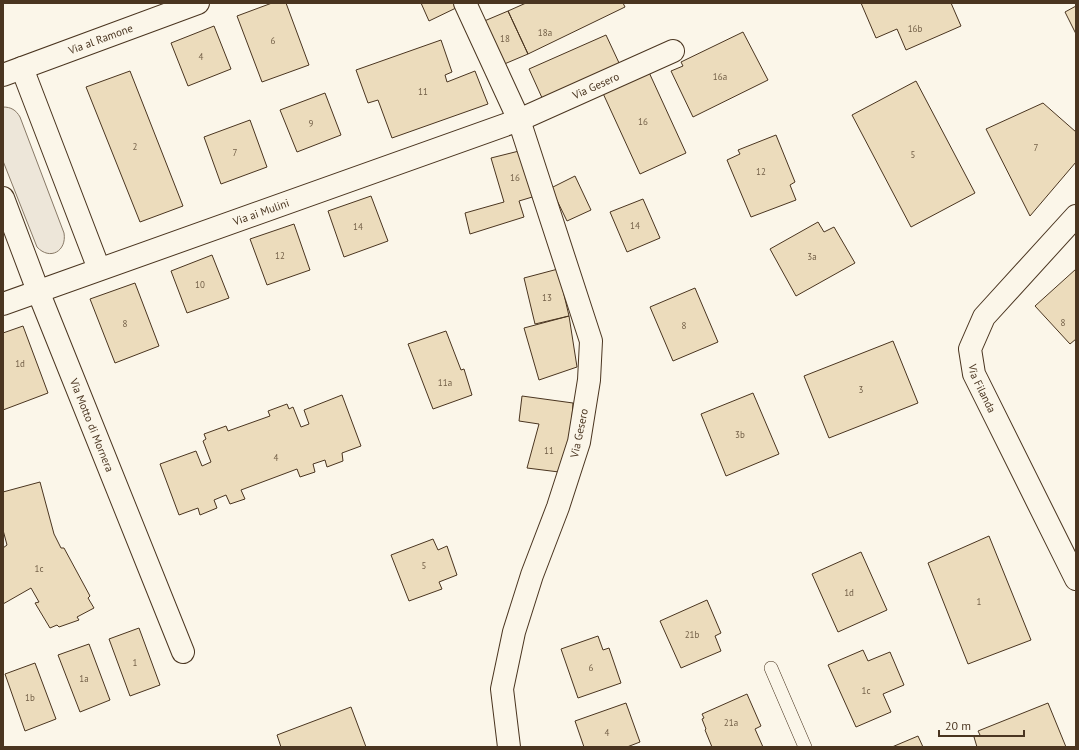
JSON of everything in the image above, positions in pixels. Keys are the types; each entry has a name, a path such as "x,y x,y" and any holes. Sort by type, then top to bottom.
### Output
{"street":[{"name":"Via al Ramone","path":"13,72 198,3"},
{"name":"Via Gesero","path":"465,3 519,120 591,341 589,380 579,442 558,507 532,575 514,632 502,689 509,747"},
{"name":"Via Gesero","path":"519,120 673,50"},
{"path":"13,72 99,269"},
{"name":"Via ai Mulini","path":"3,304 519,120"},
{"name":"Via Motto di Mornera","path":"3,198 38,291 183,652"},
{"name":"Via Filanda","path":"1076,216 984,317 970,349 974,374 1076,579"}],"lane":[{"path":"770,668 805,747"}],"shaded area":[{"path":"3,107 13,109 20,117 64,233 63,245 56,252 47,253 37,247 3,161"}],"building":[{"path":"272,3 286,3 309,65 262,82 237,16"},
{"path":"421,3 456,3 458,7 429,21"},
{"path":"526,3 623,3 625,7 528,54 508,11"},
{"path":"861,3 951,3 961,26 906,50 897,29 876,38"},
{"path":"1076,6 1076,34 1065,12"},
{"path":"508,11 528,54 502,65 482,22"},
{"path":"214,26 231,69 188,86 171,43"},
{"path":"743,32 768,80 693,117 671,71 683,66 681,62"},
{"path":"606,35 620,65 543,100 529,69"},
{"path":"441,40 452,72 445,75 447,82 475,71 488,104 392,138 378,100 368,103 356,70"},
{"path":"647,68 686,153 640,174 601,89"},
{"path":"130,71 183,206 140,222 86,87"},
{"path":"916,81 975,193 911,227 852,115"},
{"path":"325,93 341,135 297,152 280,110"},
{"path":"1043,103 1076,132 1076,162 1030,216 986,129"},
{"path":"250,120 267,167 221,184 204,137"},
{"path":"776,135 795,182 790,185 796,200 751,217 727,160 740,154 738,150"},
{"path":"527,149 539,195 519,201 524,217 470,234 465,213 504,202 491,158"},
{"path":"575,176 591,210 567,221 551,188"},
{"path":"371,196 388,241 344,257 328,211"},
{"path":"643,199 660,238 627,252 610,212"},
{"path":"818,222 824,232 834,227 855,263 796,296 770,249"},
{"path":"294,224 310,270 267,285 250,239"},
{"path":"212,255 229,298 187,313 171,271"},
{"path":"558,269 569,316 535,324 524,278"},
{"path":"1076,269 1076,339 1070,344 1035,306"},
{"path":"135,283 159,346 115,363 90,299"},
{"path":"695,288 718,342 673,361 650,307"},
{"path":"569,316 577,367 539,380 524,328"},
{"path":"23,326 48,393 3,410 3,333"},
{"path":"446,331 461,370 464,369 472,395 433,409 408,344"},
{"path":"893,341 918,403 829,438 804,376"},
{"path":"753,393 779,454 726,476 701,414"},
{"path":"342,395 361,446 342,453 343,461 327,467 325,460 313,464 315,472 300,477 297,469 241,490 245,499 230,504 226,495 214,500 217,508 200,515 198,508 179,515 160,464 196,451 202,466 211,462 203,441 206,439 204,434 226,426 228,431 270,416 268,411 287,404 289,409 293,407 301,427 309,424 304,410"},
{"path":"522,396 573,403 571,433 559,472 527,468 539,424 519,421"},
{"path":"40,482 54,534 61,548 64,548 90,596 88,598 94,608 77,617 79,620 59,627 57,625 50,628 35,603 39,602 31,588 3,604 3,548 7,545 3,530 3,492"},
{"path":"989,536 1031,640 968,664 928,563"},
{"path":"433,539 438,550 447,546 457,575 439,582 442,589 409,601 391,555"},
{"path":"861,552 887,610 838,632 812,574"},
{"path":"707,600 721,633 715,636 721,651 681,668 660,621"},
{"path":"139,628 160,685 130,696 109,639"},
{"path":"598,636 603,650 609,648 621,683 578,698 561,649"},
{"path":"89,644 110,700 80,712 58,655"},
{"path":"863,650 868,661 890,652 904,685 883,694 891,712 856,727 828,665"},
{"path":"35,663 56,719 25,731 5,674"},
{"path":"747,694 761,726 755,729 763,747 712,747 705,730 706,729 702,719 704,718 702,714"},
{"path":"626,703 640,742 627,747 584,747 575,721"},
{"path":"1048,703 1066,747 977,747 974,737 980,735 978,731"},
{"path":"351,707 366,747 281,747 277,735"},
{"path":"918,736 923,747 892,747"}]}
